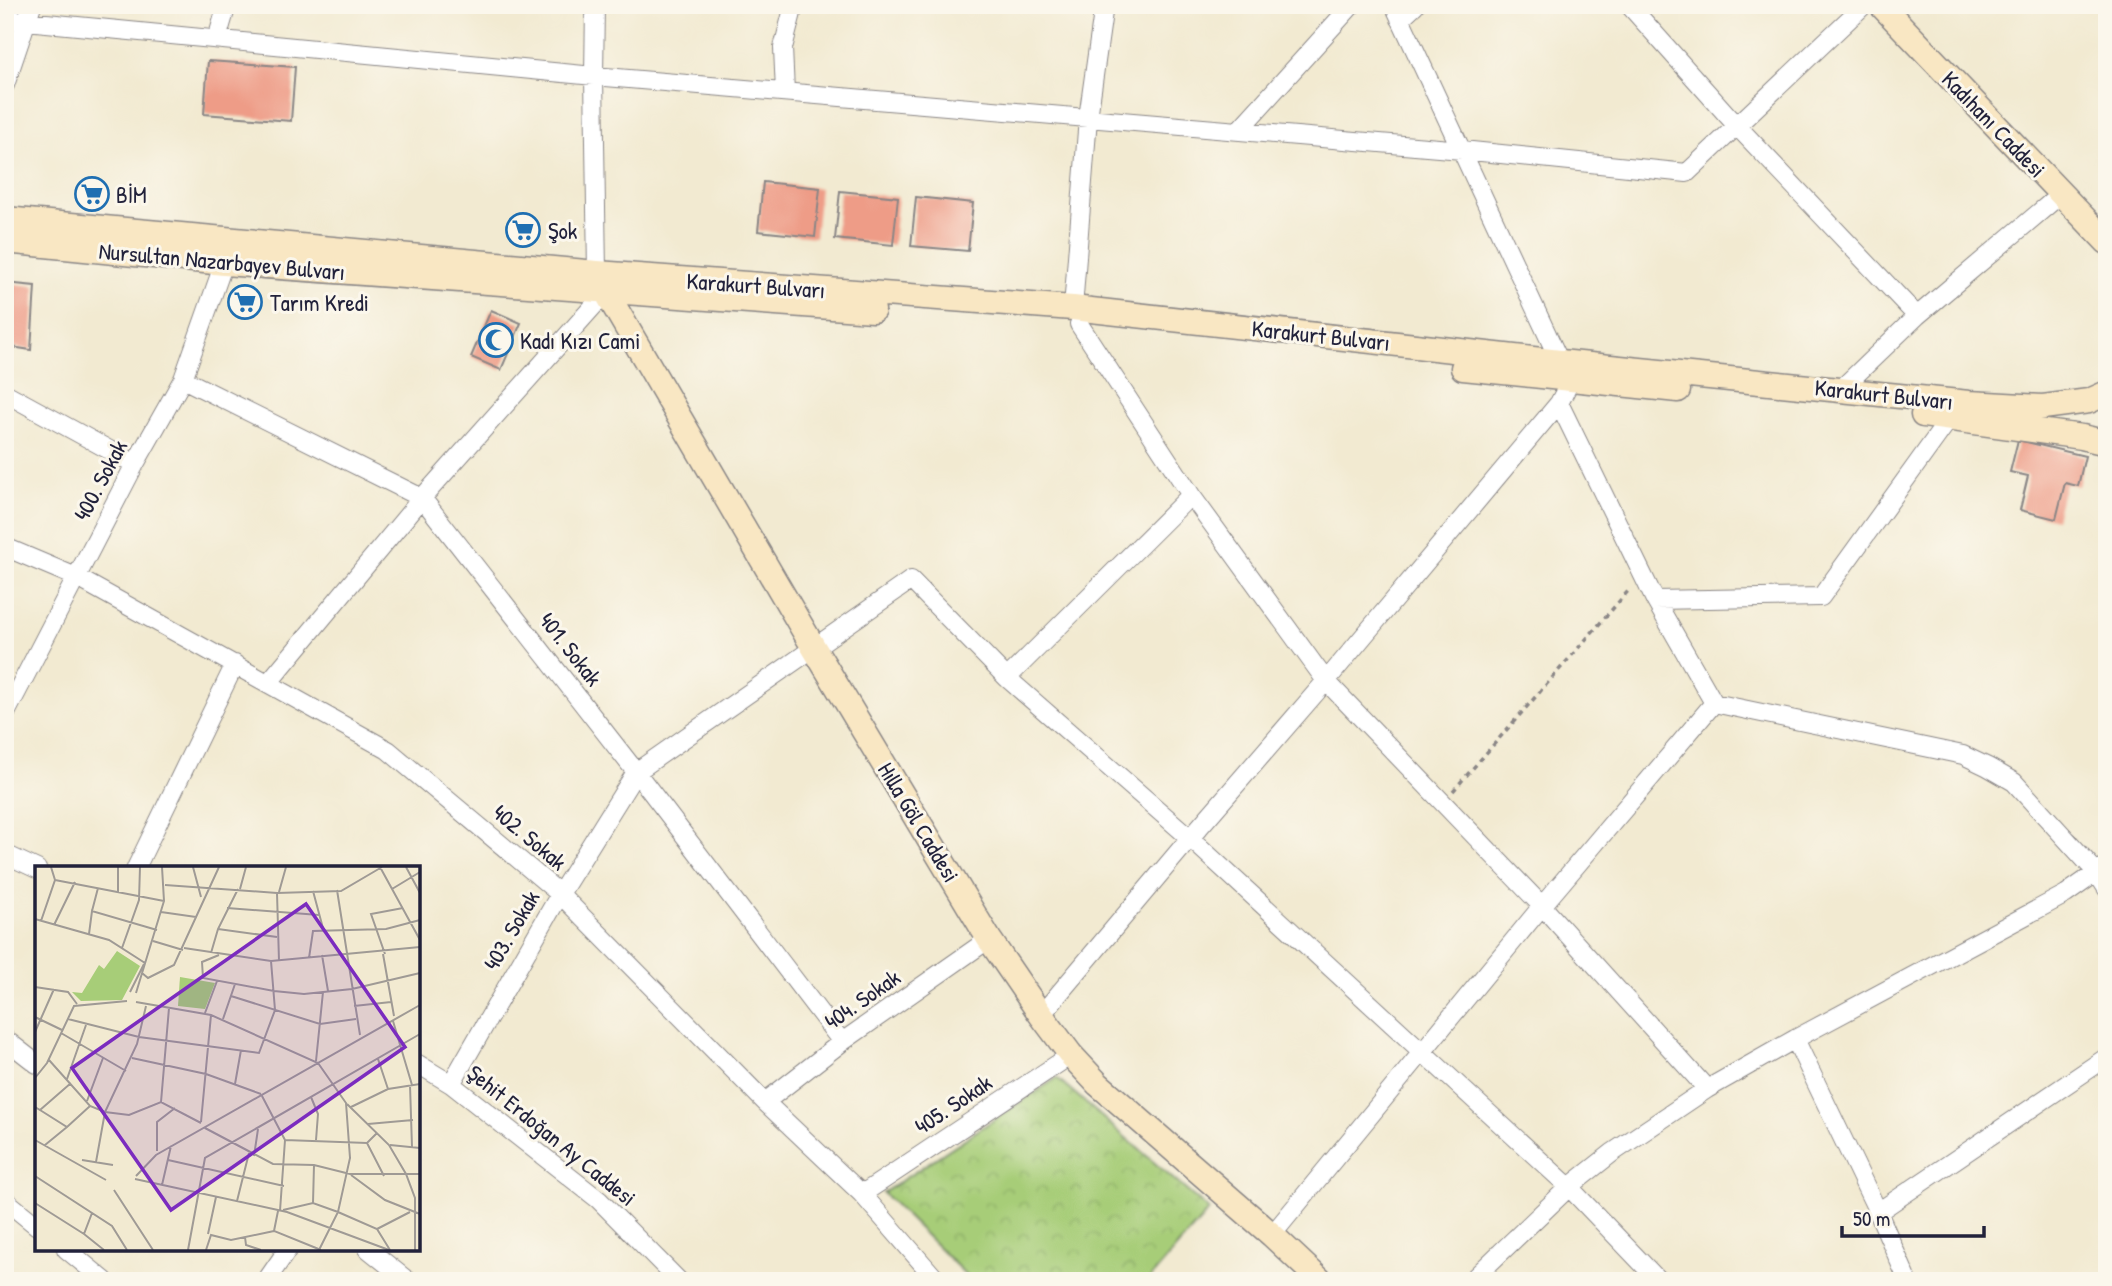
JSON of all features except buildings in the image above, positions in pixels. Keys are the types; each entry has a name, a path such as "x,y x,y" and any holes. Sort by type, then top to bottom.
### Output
{"main road":[{"name":"Kadıhanı Caddesi","path":"1881,5 2107,242"},
{"name":"Nursultan Nazarbayev Bulvarı","path":"5,219 601,282"},
{"name":"Nursultan Nazarbayev Bulvarı","path":"5,241 224,263 601,282"},
{"name":"Karakurt Bulvarı","path":"601,282 1076,316 1950,418 2107,443"},
{"name":"Hılla Göl Caddesi","path":"601,282 814,648 989,939 1041,1015 1071,1055 1098,1084 1321,1281"},
{"name":"Karakurt Bulvarı","path":"1565,371 2043,407 2089,401 2107,393"}],"street":[{"path":"217,39 227,5"},
{"path":"269,682 601,282 594,76 595,5"},
{"path":"785,92 783,48 794,5"},
{"path":"1104,5 1088,118 1076,316 1192,495 1326,681 1542,906 1707,1089"},
{"path":"1238,131 1352,5"},
{"path":"1041,1015 1559,403 1565,371 1397,12 1415,5"},
{"path":"1629,5 1737,126 1917,316"},
{"path":"5,19 30,13 217,39 594,76 1462,150 1687,173 1864,5"},
{"path":"5,85 30,13"},
{"path":"1840,390 1917,316 2061,194"},
{"name":"400. Sokak","path":"5,715 135,464 183,379 224,263"},
{"name":"401. Sokak","path":"183,379 422,498 842,1042"},
{"path":"5,393 135,464"},
{"path":"1559,403 1643,575 1714,703 1963,755 1989,767 2014,782 2102,869 2107,889"},
{"path":"1656,600 1821,597 1950,418"},
{"path":"1192,495 1007,678 1190,838 1569,1187 1658,1281"},
{"name":"402. Sokak","path":"5,547 76,577 388,750 560,894 765,1102 862,1194 934,1277 934,1281"},
{"name":"403. Sokak","path":"451,1084 560,894 636,772 911,580 1007,678"},
{"path":"137,866 235,664"},
{"path":"1272,1235 1542,906 1714,703"},
{"path":"5,854 35,868"},
{"path":"1471,1281 1569,1187 1612,1153 1707,1089 2066,894 2102,869"},
{"name":"404. Sokak","path":"765,1102 842,1042 989,939"},
{"path":"5,1039 35,1062"},
{"path":"1795,1039 1908,1281"},
{"name":"405. Sokak","path":"862,1194 1071,1055"},
{"path":"1878,1212 2107,1057"},
{"name":"Şehit Erdoğan Ay Caddesi","path":"420,1065 451,1084 599,1200 679,1281"},
{"path":"5,1200 35,1224"},
{"path":"68,1251 105,1281"},
{"path":"266,1281 287,1251"},
{"path":"370,1251 408,1281"}],"path":[{"path":"1443,804 1643,575"}],"green space":[{"path":"1057,1078 1209,1210 1148,1281 972,1281 883,1193"}],"place":[{"name":"BİM","path":"92,194"},
{"name":"Şok","path":"523,230"},
{"name":"Tarım Kredi","path":"245,302"},
{"name":"Kadı Kızı Cami","path":"496,340"}]}
